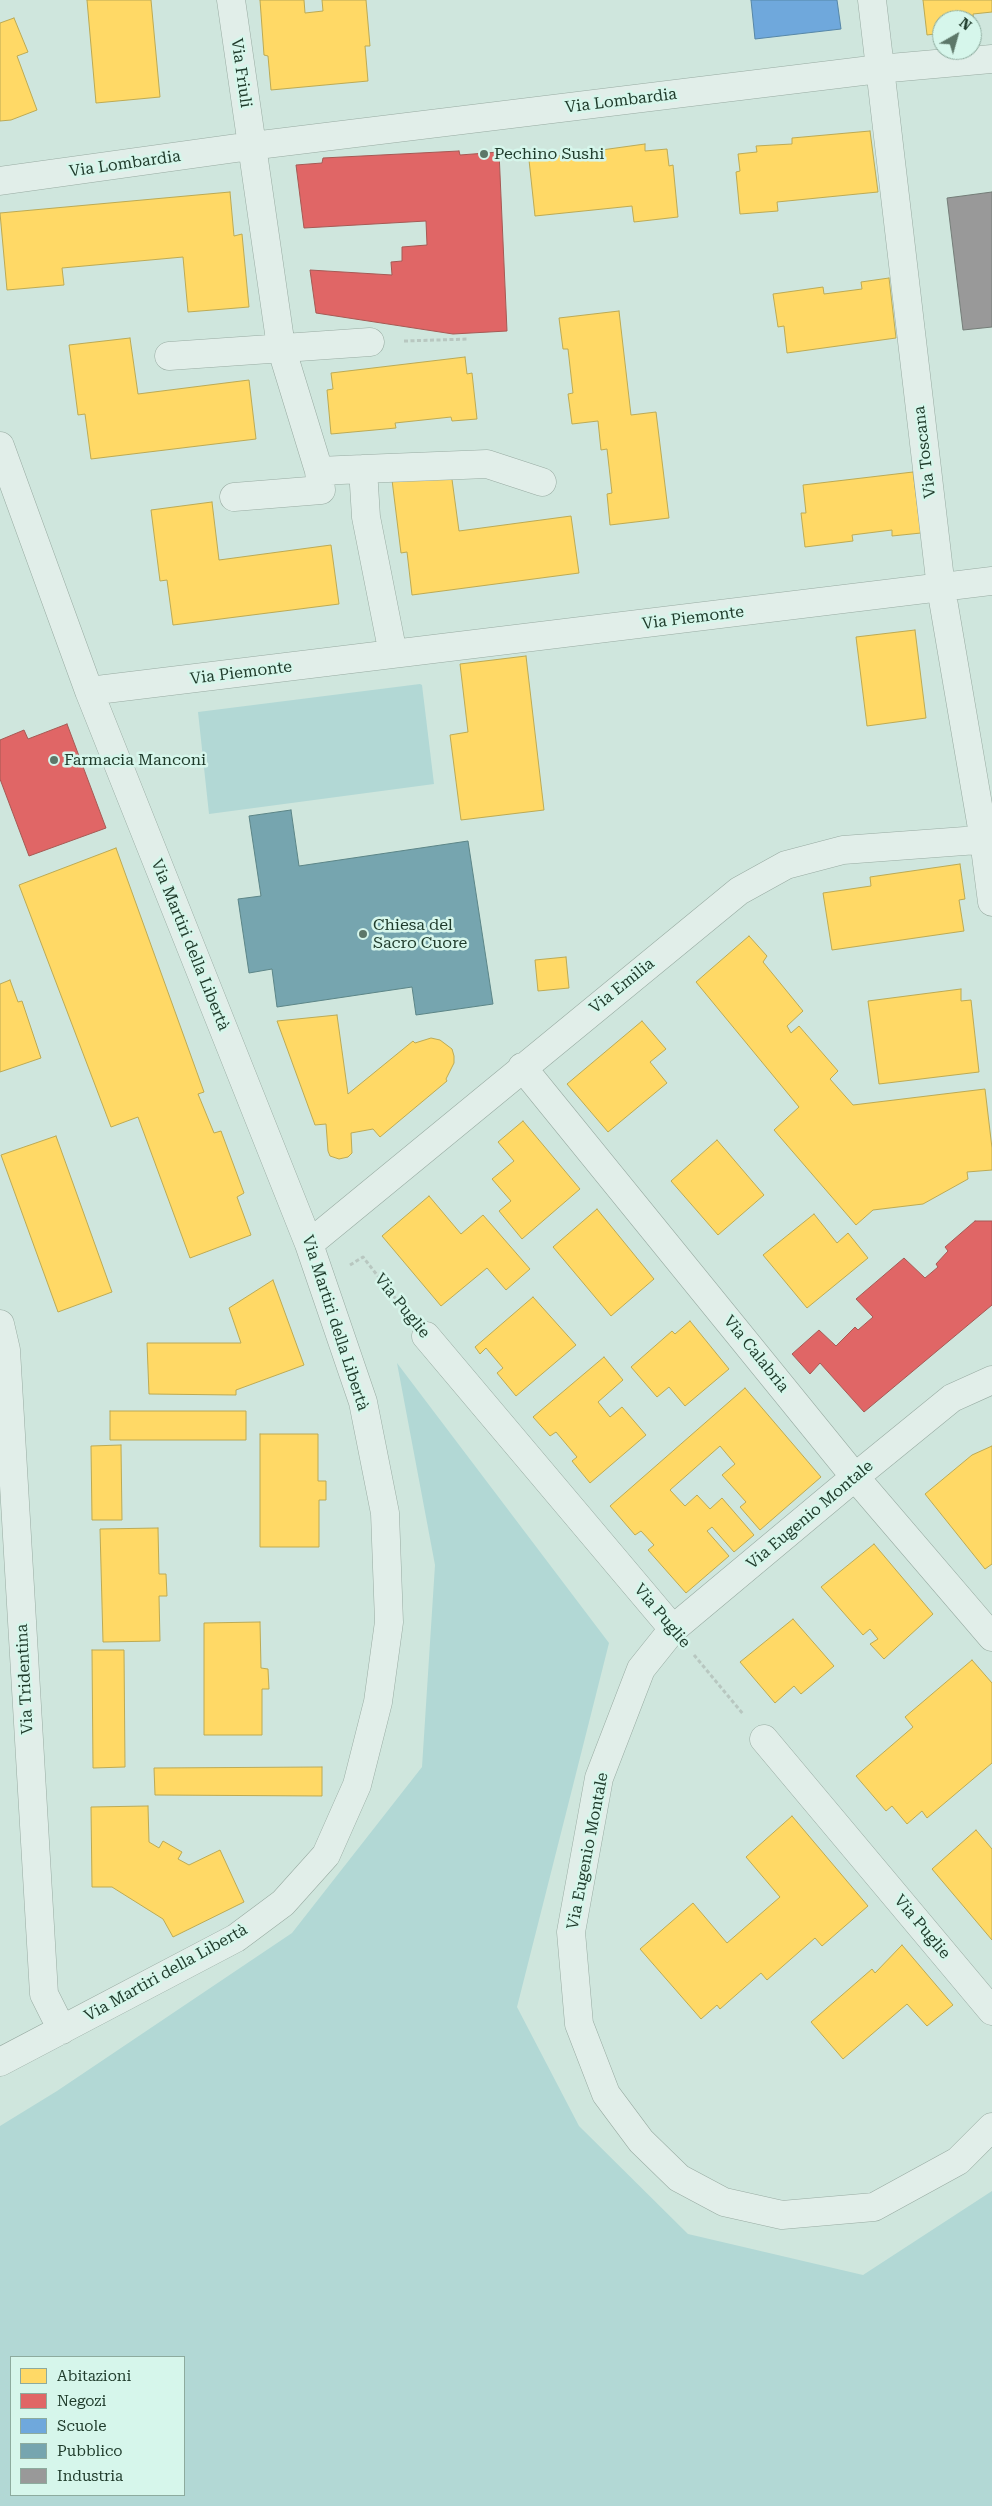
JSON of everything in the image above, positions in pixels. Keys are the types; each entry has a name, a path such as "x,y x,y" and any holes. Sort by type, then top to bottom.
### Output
{"street":[{"name":"Via Friuli","path":"231,0 251,146"},
{"name":"Via Toscana","path":"872,0 941,588 988,840 992,902"},
{"name":"Via Lombardia","path":"0,181 251,146 879,69 992,59"},
{"path":"234,497 321,490 319,471 281,347 251,146"},
{"path":"169,356 370,342"},
{"name":"Via Martiri della Libertà","path":"0,446 89,691 309,1244 363,1402 385,1513 389,1622 378,1702 357,1785 326,1855 283,1903 236,1938 0,2062"},
{"path":"319,471 487,464 542,482"},
{"path":"363,469 366,517 393,654"},
{"name":"Via Piemonte","path":"89,691 992,581"},
{"name":"Via Emilia","path":"309,1244 522,1067 739,891 786,865 843,850 988,840"},
{"name":"Via Calabria","path":"522,1067 856,1477 992,1638"},
{"name":"Via Tridentina","path":"0,1324 6,1350 44,1994 62,2030"},
{"name":"Via Puglie","path":"426,1336 673,1629"},
{"name":"Via Eugenio Montale","path":"992,1380 952,1398 856,1477 673,1629 641,1669 599,1778 571,1932 579,2024 606,2094 641,2141 679,2178 724,2202 782,2215 874,2207 958,2161 992,2127"},
{"name":"Via Puglie","path":"764,1739 992,2011"}],"path":[{"path":"370,342 469,339"},
{"name":"Via Puglie","path":"322,1282 362,1258 426,1336"},
{"name":"Via Puglie","path":"673,1629 764,1739"}],"shaded area":[{"path":"422,685 434,784 209,814 198,712"},
{"path":"397,1363 609,1643 517,2007 579,2126 688,2234 863,2275 992,2191 992,2506 0,2506 0,2126 57,2091 292,1933 422,1767 435,1565"}],"building: Abitazioni":[{"path":"87,0 151,0 160,97 96,103"},
{"path":"260,0 304,0 305,13 323,11 322,0 366,0 370,46 365,46 368,81 271,90 268,56 264,55"},
{"path":"923,0 992,0 992,12 982,13 982,10 932,10 932,34 927,35"},
{"path":"14,18 28,52 17,56 37,110 11,120 0,121 0,23"},
{"path":"870,131 878,192 777,202 778,211 740,214 736,172 740,171 738,154 757,152 756,146 792,144 792,138"},
{"path":"645,144 645,151 667,149 669,166 673,165 678,217 634,222 632,206 535,216 529,160"},
{"path":"230,192 234,236 242,234 249,307 188,312 183,257 62,268 64,285 7,290 0,213"},
{"path":"889,278 896,338 787,353 784,326 778,327 773,294 823,287 824,294 862,289 861,282"},
{"path":"619,311 631,415 656,412 669,518 610,525 607,494 612,493 607,449 601,450 598,421 572,424 568,394 573,393 568,349 563,349 559,318"},
{"path":"130,338 138,394 249,380 256,439 91,459 85,414 78,415 69,345"},
{"path":"465,357 467,374 472,373 477,419 452,421 451,417 395,423 396,428 331,434 327,390 333,389 331,373"},
{"path":"451,472 459,531 571,516 579,573 412,595 407,552 401,553 392,480"},
{"path":"913,472 921,533 892,536 892,530 852,535 853,541 805,547 801,513 806,513 803,485"},
{"path":"212,502 219,560 331,545 339,604 173,625 167,580 160,581 151,510"},
{"path":"915,630 926,718 867,726 856,637"},
{"path":"526,656 544,810 461,820 450,735 468,732 460,664"},
{"path":"116,848 204,1092 198,1094 214,1133 221,1131 244,1193 237,1197 251,1235 190,1258 138,1117 111,1127 19,885"},
{"path":"960,864 965,899 959,900 964,931 832,950 823,893 871,886 870,877"},
{"path":"749,936 767,956 763,962 803,1011 787,1026 791,1033 799,1026 838,1071 830,1079 853,1105 985,1089 992,1148 992,1170 967,1172 968,1179 923,1204 873,1210 856,1225 774,1130 799,1107 696,982"},
{"path":"566,957 569,988 538,991 535,960"},
{"path":"10,980 18,1002 22,1001 41,1058 0,1072 0,984"},
{"path":"961,989 961,1001 971,1000 979,1072 879,1084 868,1001"},
{"path":"337,1015 348,1094 413,1041 415,1043 431,1038 440,1040 452,1049 454,1056 454,1063 446,1079 447,1081 380,1137 373,1129 351,1133 352,1153 348,1157 339,1159 330,1156 328,1151 326,1124 315,1125 277,1021"},
{"path":"642,1021 666,1049 650,1062 667,1083 608,1132 567,1084"},
{"path":"523,1121 580,1189 522,1239 499,1211 511,1201 492,1179 514,1161 498,1142"},
{"path":"56,1136 112,1292 58,1312 1,1155"},
{"path":"717,1140 764,1195 718,1235 671,1181"},
{"path":"429,1196 461,1234 483,1215 530,1269 506,1290 487,1268 441,1306 382,1236"},
{"path":"597,1209 654,1279 611,1316 553,1247"},
{"path":"814,1214 837,1243 848,1233 868,1258 807,1308 763,1255"},
{"path":"273,1280 304,1365 236,1390 236,1395 149,1394 147,1343 241,1343 229,1308"},
{"path":"533,1297 576,1345 516,1396 497,1373 503,1368 486,1348 480,1354 475,1347"},
{"path":"690,1321 729,1369 685,1406 669,1387 657,1397 631,1367 672,1331 675,1334"},
{"path":"604,1357 623,1380 598,1402 610,1417 622,1407 646,1435 590,1483 572,1461 577,1457 556,1432 550,1436 533,1417"},
{"path":"745,1388 821,1477 760,1530 740,1507 746,1502 722,1475 735,1464 720,1446 670,1490 685,1506 697,1495 710,1509 722,1498 754,1535 734,1552 712,1527 707,1531 729,1556 686,1593 648,1550 654,1545 641,1531 635,1535 610,1506"},
{"path":"110,1411 246,1411 246,1440 110,1440"},
{"path":"260,1434 318,1434 318,1481 326,1481 326,1500 319,1500 319,1547 260,1547"},
{"path":"121,1445 122,1520 92,1520 91,1446"},
{"path":"992,1446 992,1564 985,1569 925,1494 972,1455"},
{"path":"158,1528 159,1574 166,1574 167,1596 159,1596 160,1641 103,1642 100,1529"},
{"path":"874,1544 933,1614 884,1659 870,1644 878,1639 870,1629 863,1635 821,1587"},
{"path":"793,1619 834,1666 801,1694 794,1686 775,1703 740,1662"},
{"path":"260,1622 261,1668 268,1669 269,1689 262,1689 262,1735 204,1735 204,1623"},
{"path":"92,1650 124,1650 125,1767 93,1768"},
{"path":"972,1660 992,1683 992,1763 927,1818 922,1811 907,1824 892,1806 886,1811 856,1776 913,1727 905,1717"},
{"path":"322,1767 322,1796 155,1795 154,1768"},
{"path":"148,1806 149,1842 159,1848 163,1841 182,1852 178,1859 189,1865 220,1850 244,1902 173,1937 163,1919 112,1887 92,1887 91,1807"},
{"path":"792,1816 868,1906 822,1946 815,1938 767,1980 761,1973 720,2009 717,2005 701,2019 640,1949 693,1903 727,1943 780,1897 746,1857"},
{"path":"976,1830 992,1849 992,1940 932,1869"},
{"path":"902,1945 953,2005 927,2026 907,2004 843,2059 811,2022 872,1969 875,1973"}],"building: Negozi":[{"path":"459,151 460,155 499,152 507,331 453,334 316,313 310,270 392,275 391,262 402,261 402,247 427,245 426,221 304,228 296,165 322,163 323,158"},
{"path":"67,724 106,828 29,856 0,779 0,740 24,730 28,739"},
{"path":"975,1221 992,1221 992,1305 864,1412 820,1363 810,1374 792,1354 819,1330 836,1346 855,1327 858,1330 873,1317 856,1299 904,1258 925,1278 938,1267 936,1264 948,1251 945,1247"}],"building: Scuole":[{"path":"751,0 837,0 841,29 755,39"}],"building: Pubblico":[{"name":"Chiesa del Sacro Cuore","path":"291,810 299,866 468,841 493,1004 416,1015 412,987 277,1007 272,969 249,973 238,899 261,896 249,816"}],"building: Industria":[{"path":"992,192 992,327 963,330 947,198"}],"place":[{"name":"Pechino Sushi","path":"484,154"},
{"name":"Farmacia Manconi","path":"54,760"},
{"name":"Chiesa del Sacro Cuore","path":"363,934"}]}
